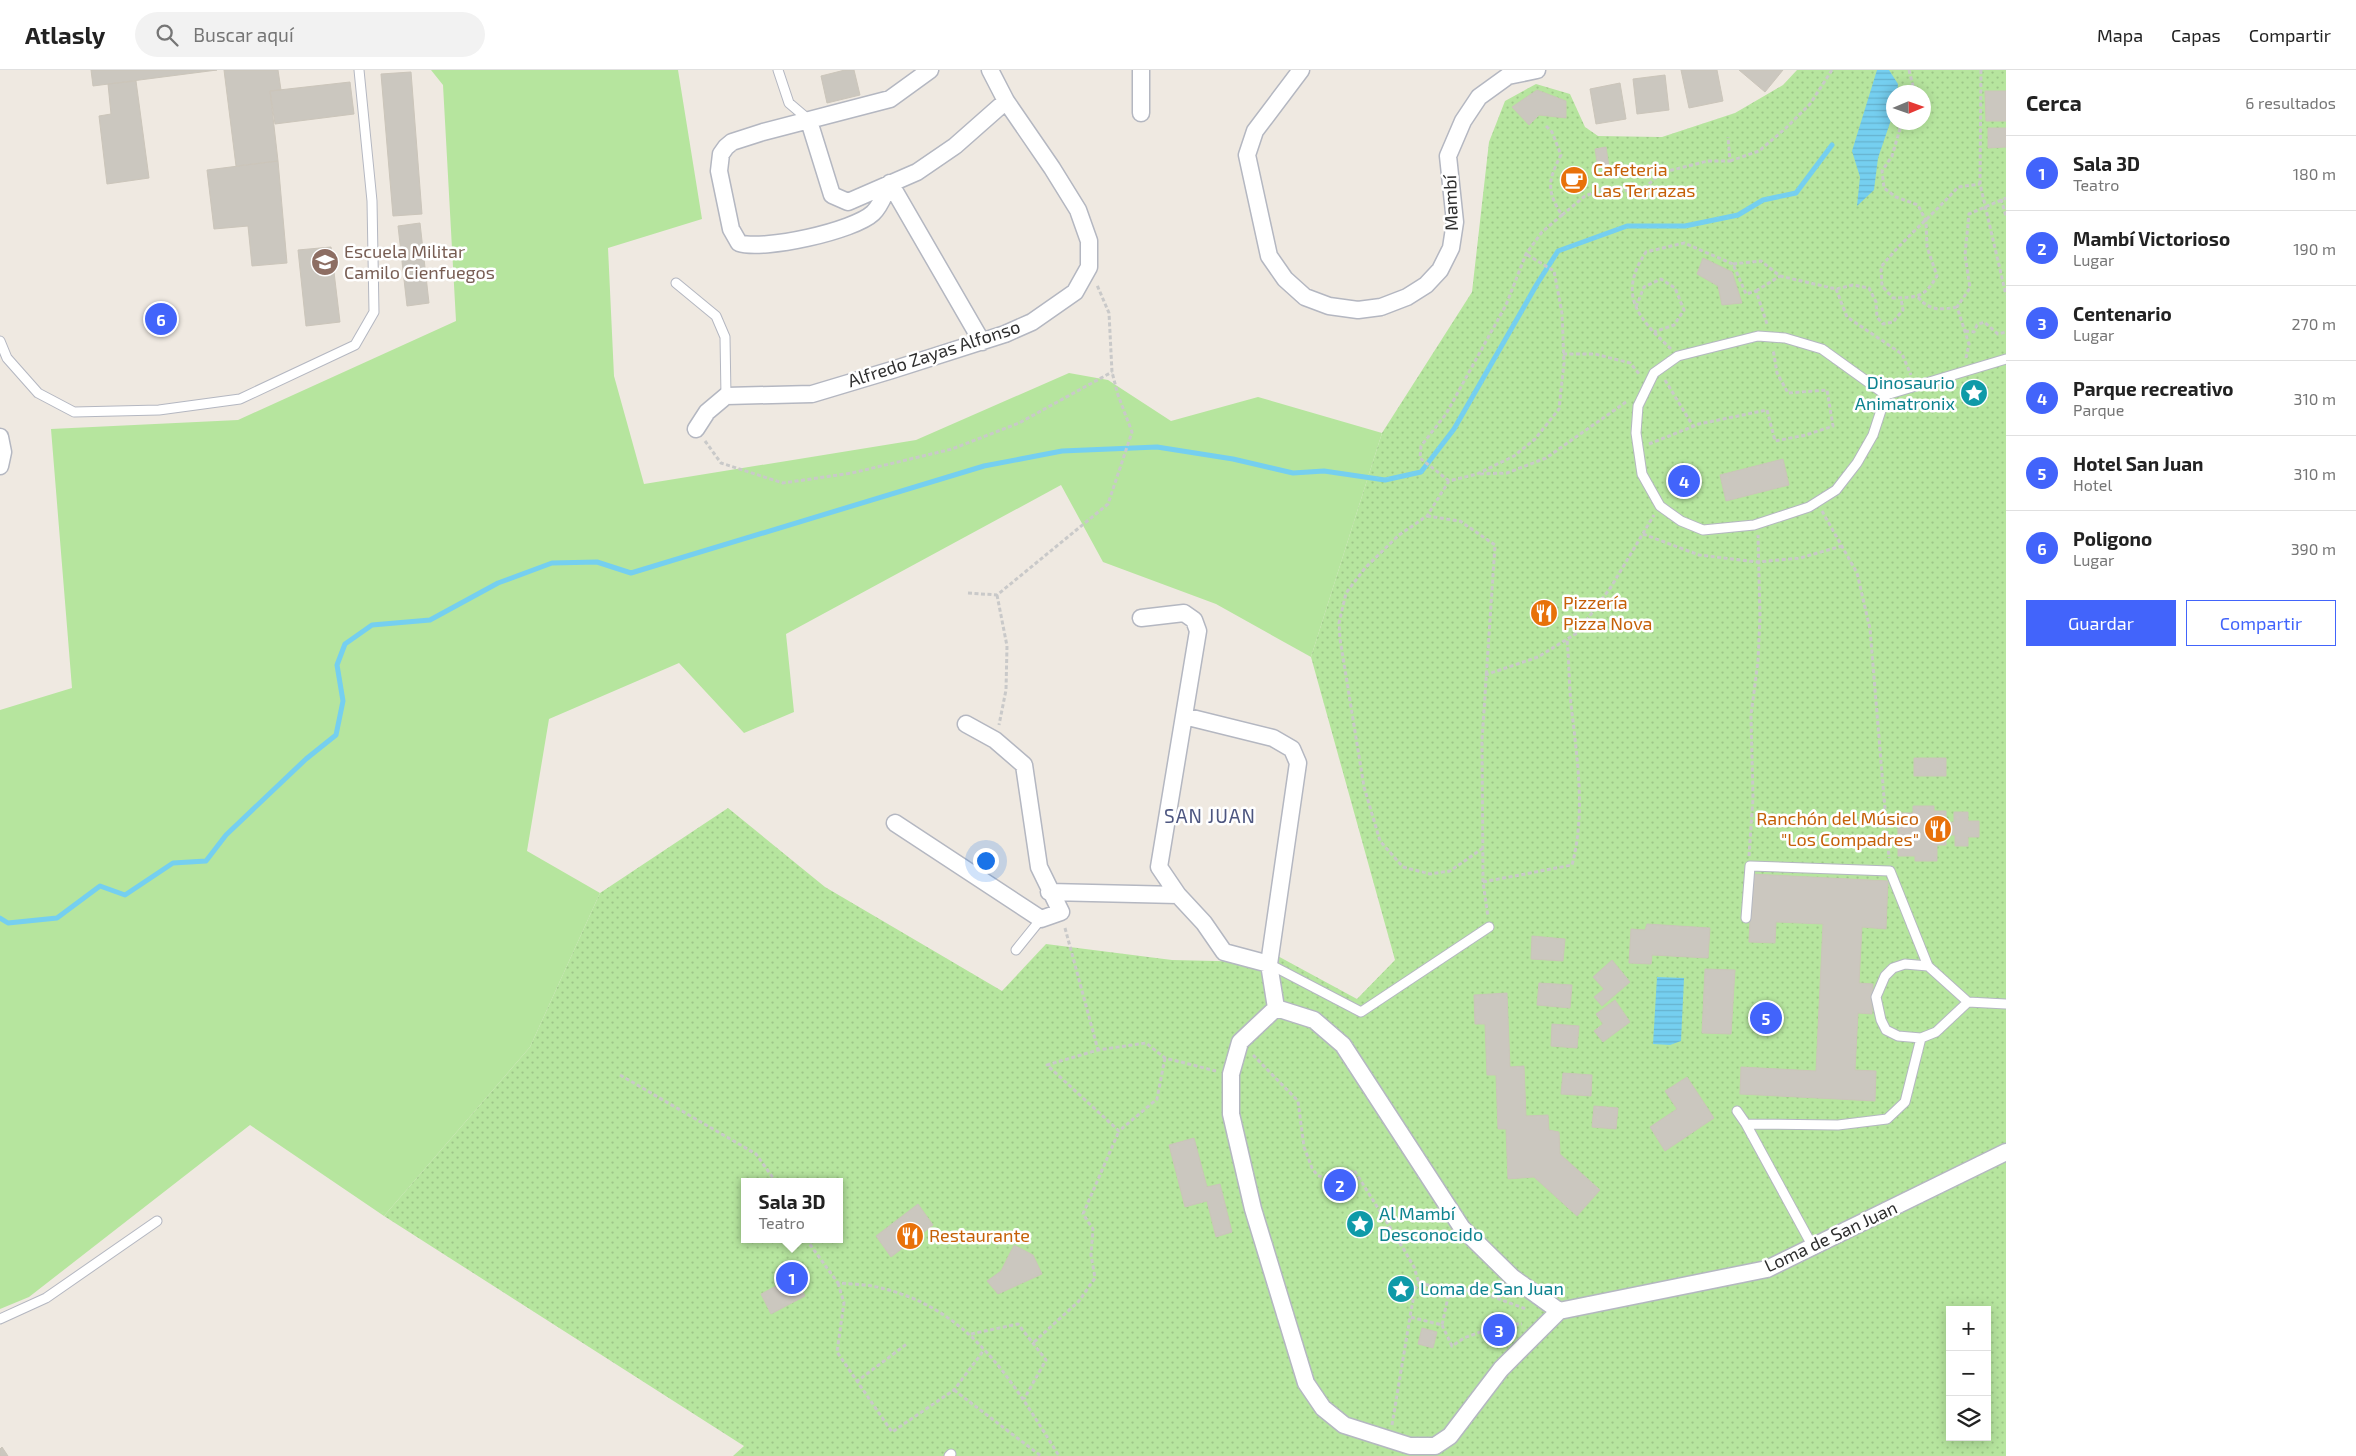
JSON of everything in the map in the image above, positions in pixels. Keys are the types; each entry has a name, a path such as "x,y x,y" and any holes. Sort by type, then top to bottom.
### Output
{"street":[{"path":"890,183 876,212 856,223 829,232 786,242 758,246 739,243 731,229 721,183 719,172 721,154 732,142 890,99 930,70"},
{"name":"Alfredo Zayas Alfonso","path":"726,396 812,394 1005,334 1032,322 1075,292 1089,267 1089,241 1078,210 1006,101 990,70"},
{"path":"1141,70 1142,113"},
{"name":"Mambí","path":"1301,70 1255,131 1247,155 1269,256 1285,279 1305,297 1329,306 1358,310 1381,307 1407,297 1426,285 1440,270 1451,248 1455,222 1448,156 1463,121 1479,97 1508,76 1537,70"},
{"path":"810,121 832,195 848,202 917,172 955,146 1006,101"},
{"path":"890,183 982,342"},
{"path":"696,428 707,412 726,396"},
{"path":"0,437 3,452 0,466"},
{"path":"1141,618 1184,613 1194,620 1198,630 1159,867 1178,895 1204,923 1224,952 1269,964"},
{"path":"1184,716 1273,738 1292,749 1298,763 1269,964 1276,1008"},
{"path":"895,823 1041,919 1061,912 1039,867 1024,765 995,740 966,724"},
{"path":"1050,892 1178,895"},
{"path":"1276,1008 1314,1020 1343,1045 1462,1228 1512,1277 1559,1311 1501,1369 1450,1436 1435,1446 1410,1446 1344,1425 1322,1408 1306,1383 1253,1209 1230,1114 1231,1074 1240,1042 1276,1008"},
{"name":"Loma de San Juan","path":"1559,1311 1767,1269 2006,1152"}],"lane":[{"path":"0,341 7,358 38,393 74,412 159,410 240,400 354,345 374,312 372,201 360,70"},
{"path":"778,70 789,103 810,121"},
{"path":"676,283 716,316 725,337 726,396"},
{"path":"1758,336 1785,338 1822,349 1886,395 1872,435 1857,463 1836,490 1809,507 1747,526 1702,530 1681,522 1660,506 1642,474 1636,433 1638,406 1654,373 1678,356 1758,336"},
{"path":"1886,395 2006,359"},
{"path":"1746,918 1750,866 1890,871 1928,966 1968,1002 2006,1004"},
{"path":"1016,950 1041,919"},
{"path":"1269,964 1361,1012 1490,927"},
{"path":"1928,966 1905,964 1893,968 1886,976 1876,997 1881,1020 1886,1030 1898,1036 1921,1038 1936,1032 1968,1002"},
{"path":"1746,1124 1838,1125 1886,1119 1904,1102 1921,1038"},
{"path":"1737,1111 1746,1124 1813,1247"},
{"path":"0,1319 46,1298 157,1221"}],"path":[{"path":"1449,480 1420,458 1421,446 1446,414 1506,305 1526,254 1542,232 1585,196 1605,188 1632,191 1645,188 1660,173 1708,161 1730,161 1759,151 1810,104 1832,70"},
{"path":"1910,70 1913,85"},
{"path":"1980,70 1980,184 2006,296"},
{"path":"1545,125 1552,132 1561,155 1550,176 1553,201 1562,215"},
{"path":"1900,130 1892,156 1882,171 1884,188 1896,197 1918,205 1926,221 1926,247 1937,276 1929,289 1918,297 1893,298 1882,286 1881,267 1898,246 1926,221 1958,187 1980,184"},
{"path":"1728,137 1730,161"},
{"path":"1918,297 1925,305 1940,310 1957,307 1970,288 1965,254 1969,214 2006,198"},
{"path":"2001,199 2006,216"},
{"path":"1678,356 1635,310 1633,283 1638,265 1646,252 1684,243 1733,264 1761,261 1780,276 1836,289 1853,285 1869,288 1876,302 1877,317 1883,324 1893,322 1902,310 1901,298"},
{"path":"1477,474 1514,456 1535,439 1559,409 1563,354 1562,313 1554,271 1526,254"},
{"path":"1733,264 1746,294 1756,291 1780,276"},
{"path":"968,593 997,595 1108,504 1132,432 1118,395 1112,372 1109,313 1089,267"},
{"path":"1635,310 1644,287 1661,279 1675,288 1684,310 1674,325 1654,332"},
{"path":"1836,289 1847,317 1902,354 1915,386"},
{"path":"1638,449 1693,426 1767,410 1775,441 1806,435 1833,426 1827,390 1788,393 1776,374 1771,338 1756,291"},
{"path":"1955,374 1965,363 1969,344 1957,307"},
{"path":"1965,332 1974,332 1977,325 1984,322 1998,334 2006,332"},
{"path":"1482,848 1450,871 1430,874 1403,867 1380,841 1364,788 1355,741 1338,624 1346,593 1365,568 1399,535 1427,516 1449,480 1477,474 1507,473 1546,458 1648,386 1630,363 1595,354 1563,354"},
{"path":"1664,366 1665,381 1693,426"},
{"path":"696,428 721,463 783,483 852,473 952,449 1019,423 1112,372"},
{"path":"1816,502 1857,573 1870,629 1890,871"},
{"path":"1485,675 1538,657 1577,633 1611,587 1660,506"},
{"path":"1427,516 1460,521 1495,545 1482,740 1483,882 1490,927"},
{"path":"1747,526 1758,534 1760,617 1758,661 1751,715 1753,798 1750,866"},
{"path":"1643,534 1699,555 1758,562 1800,558 1842,546"},
{"path":"995,740 1006,690 1007,646 997,595"},
{"path":"1483,882 1572,866 1577,845 1579,772 1571,702 1567,639"},
{"path":"1061,912 1098,1050"},
{"path":"1240,1042 1298,1101 1304,1147 1312,1168 1317,1175 1330,1181"},
{"path":"1119,1131 1046,1065 1098,1050 1146,1043 1165,1058 1231,1074"},
{"path":"1034,1342 1079,1301 1095,1278 1091,1255 1093,1229 1083,1214 1119,1131 1157,1099 1165,1058"},
{"path":"620,1075 756,1154 773,1178"},
{"path":"1350,1173 1346,1193 1330,1190 1330,1181 1334,1171 1350,1173 1354,1170 1414,1267 1419,1283"},
{"path":"809,1243 838,1283 844,1303 837,1352 892,1432 954,1390 984,1350"},
{"path":"838,1283 871,1286 915,1298 946,1315 971,1334 1024,1400 1060,1456"},
{"path":"1390,1440 1415,1289 1419,1283"},
{"path":"1419,1283 1442,1288 1448,1297 1442,1325 1452,1346 1464,1338 1502,1324 1527,1324"},
{"path":"1448,1297 1472,1289 1530,1310"},
{"path":"1410,1317 1442,1325"},
{"path":"971,1334 1018,1324 1034,1342 1046,1360 1024,1400"},
{"path":"856,1382 908,1343"},
{"path":"954,1390 1042,1456"}],"green space":[{"path":"431,70 678,70 702,219 608,248 614,376 644,484 916,440 1069,373 1108,380 1171,421 1258,397 1382,433 1311,657 1216,604 1103,562 1061,485 786,634 794,712 744,733 679,663 549,719 527,851 600,893 530,1047 384,1216 250,1125 29,1297 0,1309 0,710 72,688 51,429 238,420 456,321 443,85"},
{"path":"1797,70 2006,70 2006,1456 733,1456 744,1446 384,1216 530,1047 600,893 728,808 825,887 1002,991 1046,944 1172,960 1260,962 1261,973 1271,978 1274,954 1357,999 1395,960 1311,657 1382,433 1472,292 1489,142 1505,101 1536,84 1570,94 1585,127 1598,136 1662,137 1735,113 1783,85"}],"water":[{"path":"1877,70 1889,70 1898,85 1886,85 1886,130 1888,130 1878,158 1874,190 1857,206 1860,177 1852,151"},
{"path":"1657,977 1684,978 1681,1041 1670,1045 1653,1044"}],"building":[{"path":"91,70 217,70 93,86"},
{"path":"224,70 278,70 281,90 270,91 278,161 236,166"},
{"path":"845,70 854,70 860,95 827,103 821,76"},
{"path":"1681,70 1717,70 1723,101 1689,108"},
{"path":"1739,70 1783,70 1765,92"},
{"path":"411,72 422,214 393,216 381,74"},
{"path":"1665,75 1669,110 1637,114 1633,79"},
{"path":"136,81 149,178 107,184 99,116 111,114 108,84"},
{"path":"350,82 354,114 275,124 270,91"},
{"path":"1620,83 1626,119 1596,124 1590,89"},
{"path":"1537,90 1566,101 1566,118 1539,115 1529,125 1512,107"},
{"path":"1985,91 2006,91 2006,121 1986,121"},
{"path":"1988,128 2006,128 2006,147 1988,148"},
{"path":"1606,147 1609,167 1598,168 1595,149"},
{"path":"278,161 287,263 252,266 248,226 214,229 207,170"},
{"path":"420,223 429,303 407,306 398,226"},
{"path":"331,247 340,322 306,326 298,250"},
{"path":"1703,258 1732,272 1742,303 1722,305 1718,286 1697,274"},
{"path":"1783,459 1789,485 1726,501 1720,475"},
{"path":"1914,758 1946,758 1946,776 1914,776"},
{"name":"Ranchón del Músico \"Los Compadres\"","path":"1913,806 1934,806 1934,811 1946,811 1946,823 1954,822 1954,812 1968,812 1968,821 1979,821 1979,837 1968,837 1968,846 1955,846 1955,835 1946,835 1946,845 1937,845 1937,861 1915,861 1915,856 1898,856 1898,813 1913,813"},
{"path":"1752,874 1888,881 1886,929 1862,927 1859,983 1873,984 1872,1014 1858,1013 1855,1070 1876,1071 1875,1101 1740,1094 1741,1067 1816,1071 1823,924 1776,922 1775,943 1749,942"},
{"path":"1647,924 1710,928 1708,958 1652,955 1651,964 1629,963 1631,929 1645,930"},
{"path":"1532,936 1565,939 1563,961 1531,959"},
{"path":"1612,960 1630,982 1602,1006 1594,997 1604,989 1593,977"},
{"path":"1705,969 1735,970 1731,1034 1702,1033"},
{"path":"1539,983 1572,985 1570,1008 1537,1005"},
{"path":"1507,993 1510,1067 1524,1066 1526,1116 1548,1115 1549,1130 1559,1132 1560,1154 1600,1190 1577,1216 1534,1177 1508,1179 1506,1129 1498,1129 1496,1075 1487,1075 1485,1024 1475,1024 1474,995"},
{"path":"1615,1000 1630,1022 1603,1042 1594,1031 1603,1024 1596,1014"},
{"path":"1552,1024 1579,1026 1577,1048 1551,1046"},
{"path":"1563,1073 1592,1075 1591,1096 1561,1094"},
{"path":"1687,1077 1714,1118 1665,1151 1650,1127 1677,1109 1665,1091"},
{"path":"1594,1106 1618,1108 1616,1129 1592,1127"},
{"path":"1194,1138 1207,1187 1220,1184 1232,1232 1216,1237 1207,1201 1185,1207 1169,1145"},
{"path":"918,1204 933,1225 891,1257 876,1236"},
{"path":"1014,1245 1033,1255 1042,1274 998,1294 987,1281 1001,1271"},
{"path":"793,1271 805,1296 771,1314 761,1294 784,1282 781,1276"},
{"path":"1422,1328 1437,1332 1433,1348 1418,1344"},
{"path":"2,1447 8,1456 0,1456 0,1449"}],"waterway":[{"path":"0,918 8,923 57,918 100,886 125,895 173,863 206,861 226,835 306,759 336,735 343,701 337,665 345,644 372,625 430,620 498,583 552,563 597,562 631,573 984,466 1062,451 1157,447 1233,459 1293,473 1324,471 1385,480 1421,472 1454,429 1558,251 1627,226 1685,226 1738,215 1763,200 1796,193 1832,145"}],"place":[{"name":"Cafeteria Las Terrazas","path":"1574,180"},
{"name":"Escuela Militar Camilo Cienfuegos","path":"325,262"},
{"name":"Poligono","path":"161,319"},
{"name":"Dinosaurio Animatronix","path":"1974,393"},
{"name":"Parque recreativo","path":"1684,481"},
{"name":"Pizzería Pizza Nova","path":"1544,613"},
{"name":"Ranchón del Músico \"Los Compadres\"","path":"1938,829"},
{"name":"Hotel San Juan","path":"1766,1018"},
{"name":"Mambí Victorioso","path":"1340,1185"},
{"name":"Al Mambí Desconocido","path":"1360,1224"},
{"name":"Restaurante","path":"910,1236"},
{"name":"Sala 3D","path":"792,1278"},
{"name":"Loma de San Juan","path":"1401,1289"},
{"name":"Centenario","path":"1499,1330"}],"district":[{"name":"SAN JUAN","path":"1210,816"}]}
